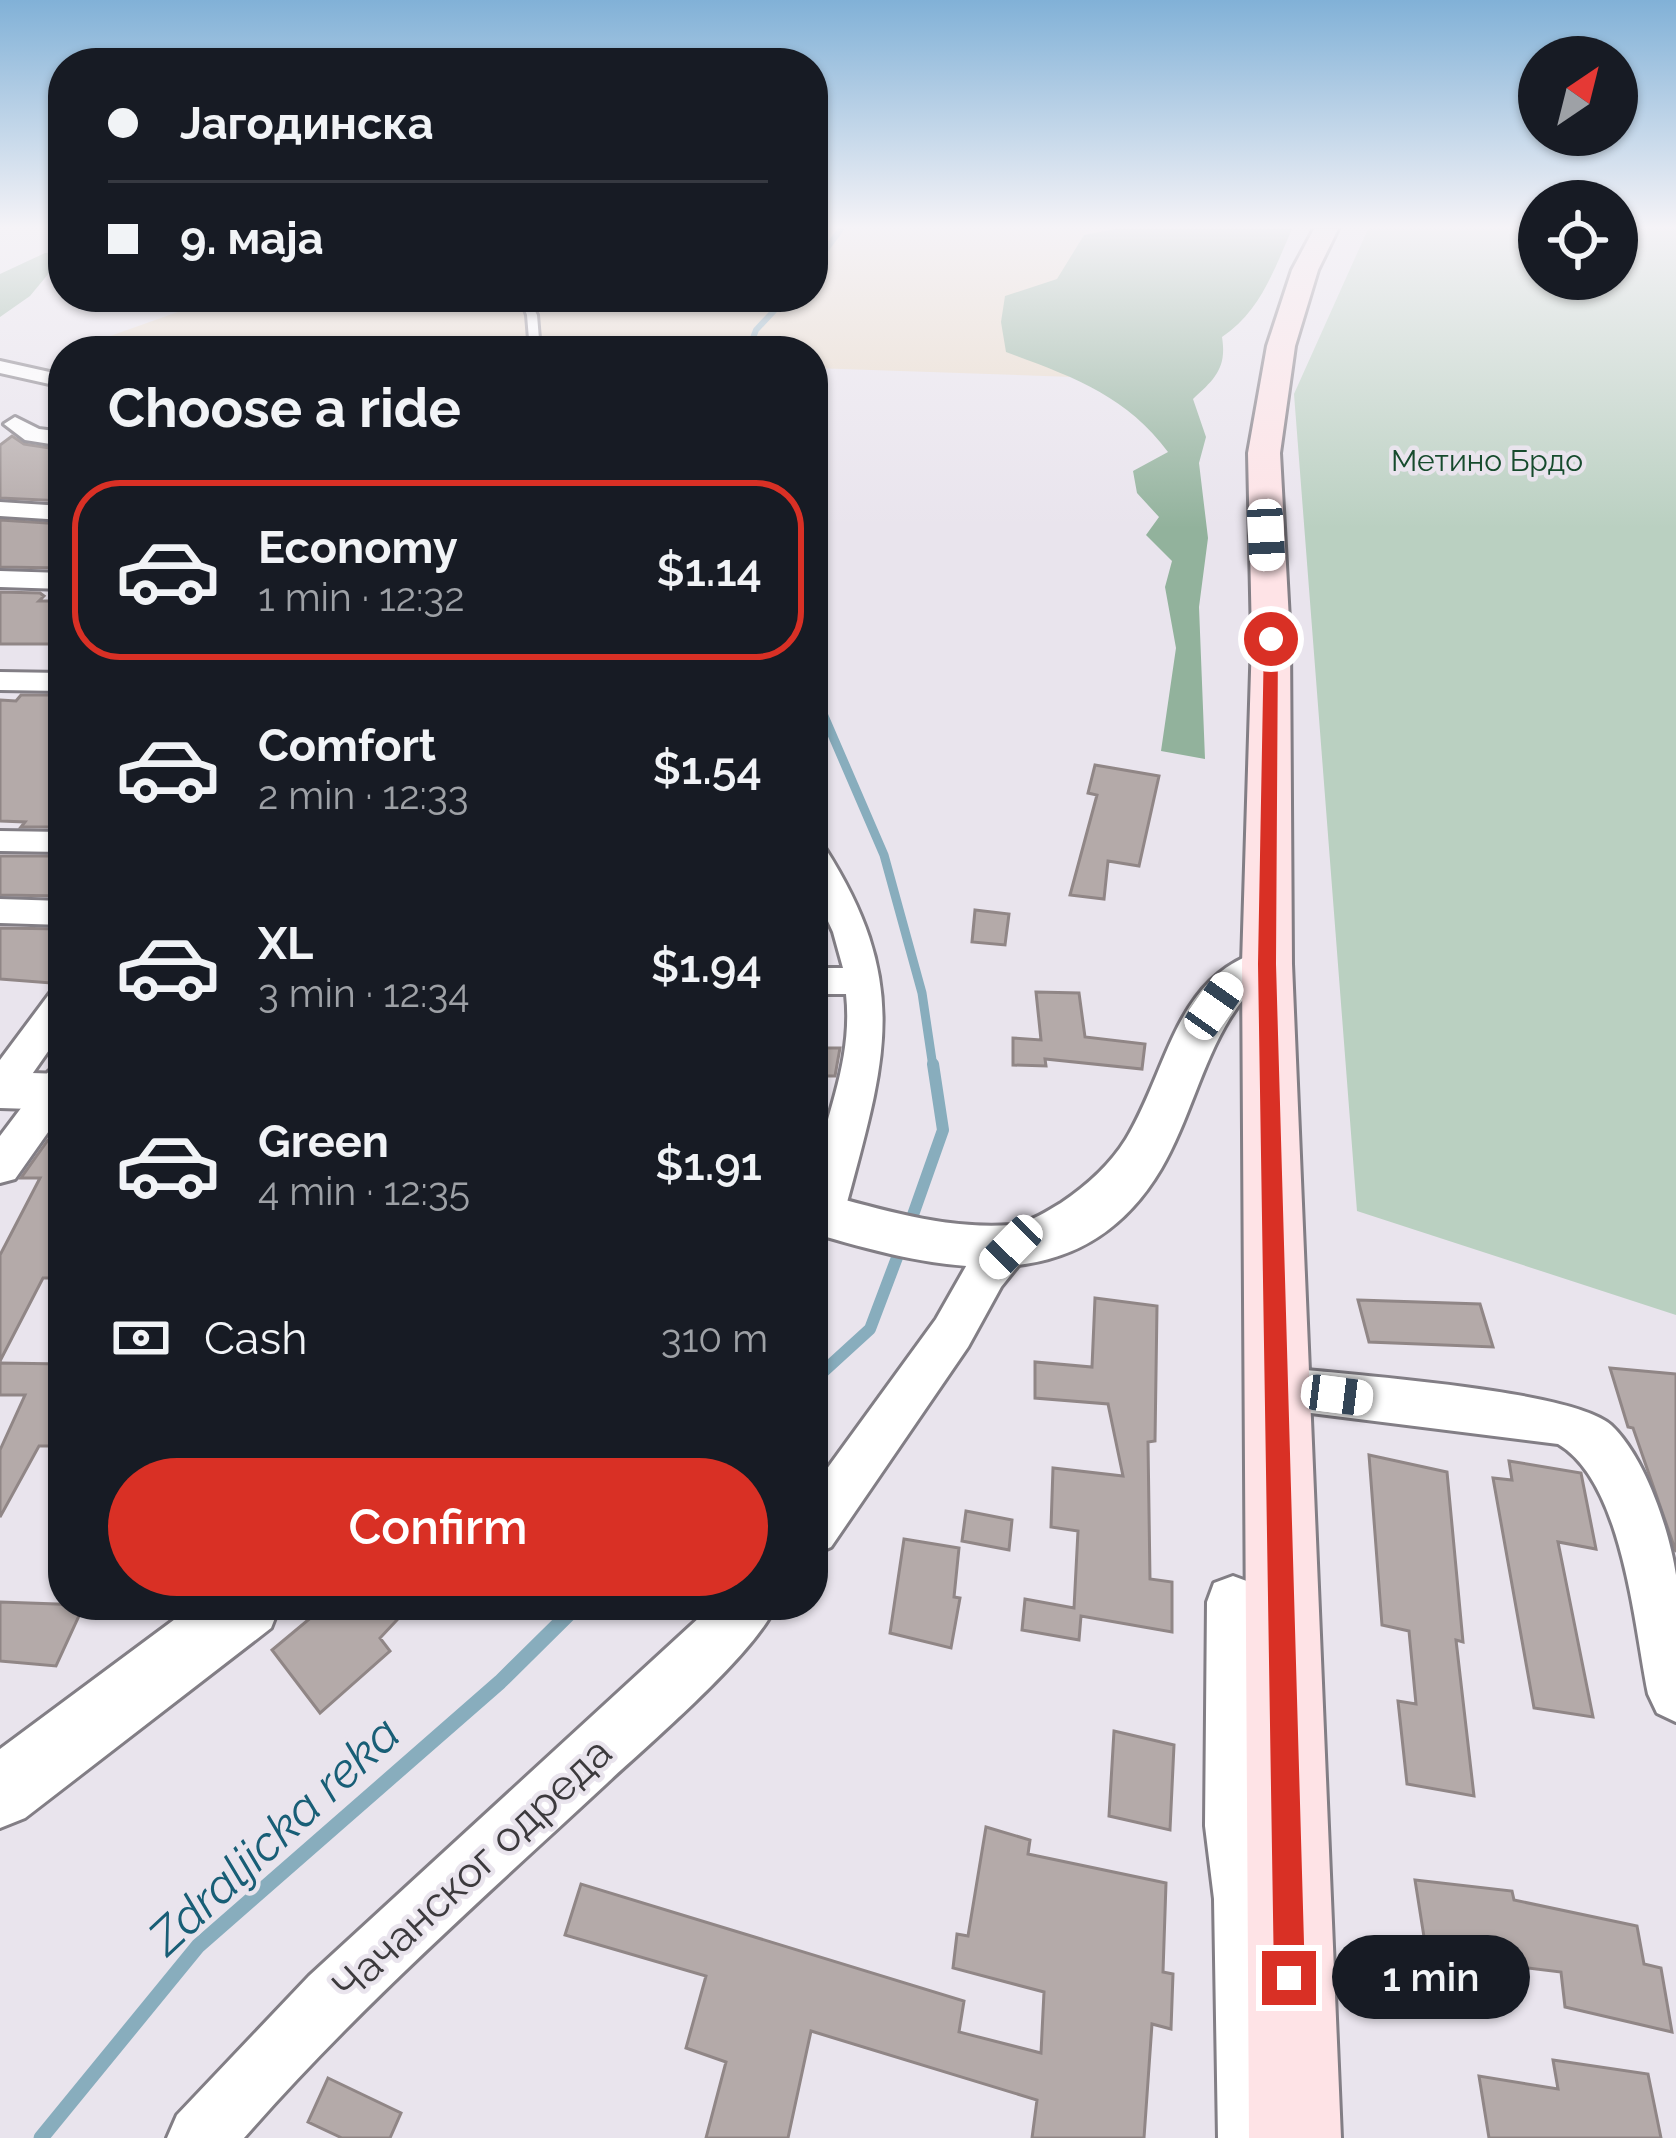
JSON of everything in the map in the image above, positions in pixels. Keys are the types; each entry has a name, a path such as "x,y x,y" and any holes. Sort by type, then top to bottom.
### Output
{"main road":[{"path":"1287,329 1266,433 1271,639 1267,964 1279,1388 1265,1872 1295,2138"}],"street":[{"path":"0,367 48,378"},
{"path":"15,424 33,435 48,437"},
{"path":"0,509 48,512"},
{"path":"0,579 48,580"},
{"path":"0,681 48,682"},
{"path":"0,841 48,842"},
{"path":"828,886 850,929 864,981 865,1076 828,1208"},
{"path":"0,911 48,913"},
{"path":"828,1215 938,1240 1011,1247 1043,1240 1111,1196 1144,1153 1214,1006 1243,969 1267,964"},
{"path":"828,981 864,981"},
{"path":"0,1089 48,1023"},
{"path":"0,1089 48,1089"},
{"path":"0,1167 48,1105"},
{"path":"828,1509 952,1334 985,1274 1011,1247"},
{"path":"1279,1388 1564,1423 1583,1433 1599,1446 1623,1489 1676,1694"},
{"path":"1233,1602 1234,1826 1265,1872 1251,2138"},
{"path":"0,1793 228,1620"},
{"name":"Чачанског одреда","path":"200,2138 243,2087 358,1972 590,1761 735,1620"}],"shaded area":[{"path":"131,329 1099,329 1073,377 828,369 828,336 110,336"}],"green space":[{"path":"1002,329 1233,329 1222,337 1218,372 1193,399 1206,437 1199,463 1208,538 1199,607 1205,759 1161,751 1176,648 1165,587 1172,561 1146,535 1159,517 1137,493 1133,471 1168,452 1134,416 1096,390 1006,352"},
{"name":"Метино Брдо","path":"1323,329 1676,329 1676,1315 1357,1211 1294,394"}],"building":[{"path":"12,436 24,444 48,448 48,500 0,498 0,445"},
{"path":"0,520 48,523 48,568 0,567"},
{"path":"0,592 44,596 39,601 48,601 48,644 0,644"},
{"path":"21,695 48,695 48,827 0,821 0,700 16,701"},
{"path":"1095,765 1159,776 1139,866 1108,861 1104,899 1070,895 1097,795 1088,793"},
{"path":"0,856 48,856 48,896 0,895"},
{"path":"975,910 1009,914 1005,945 972,942"},
{"path":"0,928 48,929 48,983 0,979"},
{"path":"1036,992 1079,993 1085,1037 1145,1044 1142,1069 1045,1059 1046,1066 1013,1065 1013,1038 1041,1040"},
{"path":"828,1048 840,1048 835,1076 828,1076"},
{"path":"48,1140 48,1278 43,1278 0,1361 0,1255 40,1178 21,1178"},
{"path":"1095,1298 1157,1306 1155,1441 1148,1442 1150,1579 1172,1582 1172,1632 1081,1616 1079,1640 1022,1630 1025,1599 1074,1608 1078,1531 1051,1527 1053,1468 1123,1476 1108,1404 1035,1398 1035,1362 1092,1367"},
{"path":"1358,1300 1480,1304 1493,1347 1369,1342"},
{"path":"0,1363 48,1364 48,1446 39,1446 0,1517 0,1450 25,1395 0,1395"},
{"path":"1610,1368 1676,1374 1676,1552 1633,1428 1628,1427"},
{"path":"1369,1455 1447,1472 1463,1642 1456,1640 1474,1796 1407,1784 1398,1701 1416,1704 1409,1631 1382,1625"},
{"path":"1509,1461 1581,1473 1596,1549 1558,1542 1593,1717 1534,1708 1493,1478 1512,1480"},
{"path":"966,1511 1012,1520 1009,1550 962,1541"},
{"path":"904,1539 959,1548 954,1597 960,1598 951,1648 890,1633"},
{"path":"0,1602 48,1604 48,1620 77,1620 56,1666 0,1661"},
{"path":"308,1620 397,1620 380,1638 390,1651 320,1713 272,1650"},
{"path":"1114,1731 1174,1745 1170,1830 1109,1816"},
{"path":"986,1827 1030,1840 1028,1854 1166,1883 1163,1972 1173,1974 1171,2029 1152,2024 1144,2138 1032,2138 1037,2100 811,2031 788,2138 706,2138 726,2062 686,2048 706,1976 565,1935 581,1884 964,2001 959,2032 1041,2053 1044,1992 953,1968 957,1934 968,1936"},
{"path":"1415,1880 1512,1891 1514,1900 1637,1926 1644,1964 1661,1968 1672,2032 1565,2007 1561,1972 1427,1956"},
{"path":"1553,2060 1648,2074 1661,2138 1489,2138 1479,2076 1558,2089"},
{"path":"328,2078 401,2113 390,2138 342,2138 308,2122"}],"waterway":[{"name":"Zdraljicka reka","path":"754,336 757,329"},
{"name":"Zdraljicka reka","path":"828,725 884,855 922,993 933,1067"},
{"name":"Zdraljicka reka","path":"908,1229 943,1130 933,1064"},
{"name":"Zdraljicka reka","path":"828,1367 870,1329 901,1247"},
{"name":"Zdraljicka reka","path":"41,2138 198,1946 500,1682 563,1620"}],"route":[{"path":"1271,639 1267,964 1289,1978"}]}
